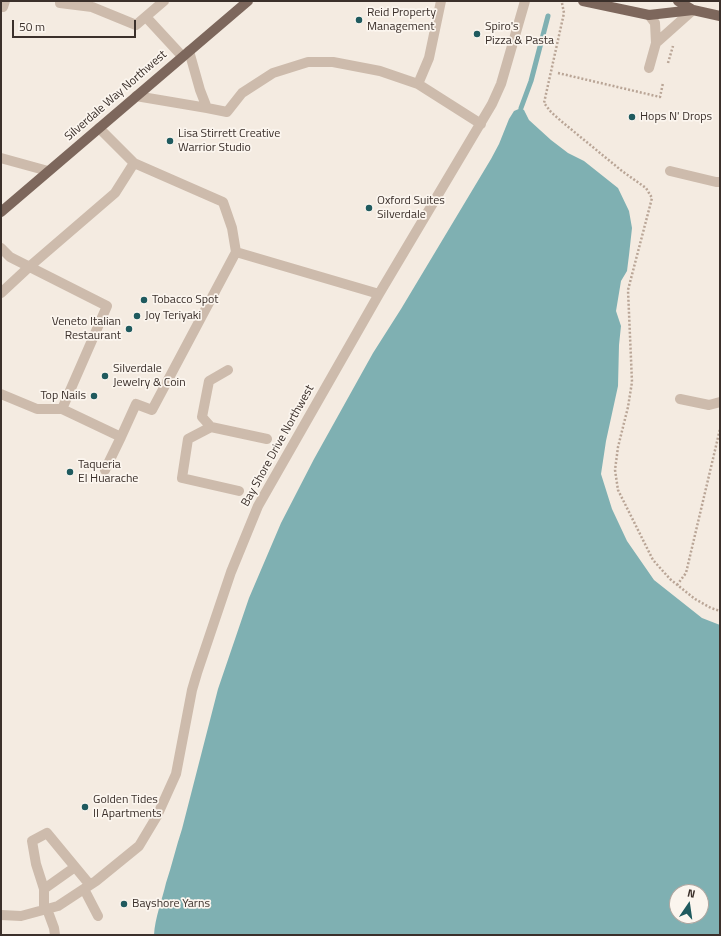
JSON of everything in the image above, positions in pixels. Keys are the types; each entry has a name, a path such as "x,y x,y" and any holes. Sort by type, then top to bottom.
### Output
{"main road":[{"path":"583,1 649,15 693,10"},
{"path":"678,1 693,10 720,16"},
{"name":"Silverdale Way Northwest","path":"1,212 246,2"}],"street":[{"path":"60,1 60,4 95,4 136,26 164,1"},
{"path":"418,84 429,58 441,1"},
{"name":"Bay Shore Drive Northwest","path":"1,915 21,916 58,906 87,887 139,846 157,816 176,774 192,690 197,673 231,572 258,506 379,294 492,104 501,84 525,1"},
{"path":"656,43 693,10"},
{"path":"649,15 655,23 656,43 649,68"},
{"path":"146,17 186,53 207,108"},
{"path":"136,96 227,112 242,93 273,73 308,62 333,62 380,71 418,84 481,124"},
{"path":"98,128 134,163 223,202 232,228 236,252 152,410 136,404 105,470"},
{"path":"1,158 48,171"},
{"path":"1,293 115,193 134,163"},
{"path":"670,171 720,182"},
{"path":"1,248 10,257 108,306 62,409"},
{"path":"236,252 379,294"},
{"path":"228,370 209,381 202,417 211,427 267,438"},
{"path":"1,394 37,409 62,409 121,437"},
{"path":"680,399 709,405 720,402"},
{"path":"211,427 188,439 182,478 239,491"},
{"path":"54,935 54,928 45,910 44,889 36,864 32,841 48,833 75,867 87,887 98,916"},
{"path":"44,889 75,867"}],"path":[{"path":"562,3 564,13 544,103 561,122 622,171 646,188 652,198 628,290 632,382 628,407 618,447 615,470 618,490 653,560 670,579 695,599 720,611"},
{"path":"668,63 673,46 678,41"},
{"path":"558,73 660,97 663,83"},
{"path":"677,585 686,573 720,429"}],"water":[{"path":"521,108 524,110 529,120 551,140 568,153 584,161 618,188 629,211 632,228 627,271 621,281 616,311 621,326 618,386 606,441 601,474 612,509 627,541 654,580 702,618 720,625 720,935 154,935 159,909 182,829 218,689 249,598 281,523 314,459 373,353 491,159 514,111"}],"waterway":[{"path":"521,108 531,81 548,16"}],"place":[{"name":"Reid Property Management","path":"359,20"},
{"name":"Spiro's Pizza & Pasta","path":"477,34"},
{"name":"Hops N' Drops","path":"632,117"},
{"name":"Lisa Stirrett Creative Warrior Studio","path":"170,141"},
{"name":"Oxford Suites Silverdale","path":"369,208"},
{"name":"Tobacco Spot","path":"144,300"},
{"name":"Joy Teriyaki","path":"137,316"},
{"name":"Veneto Italian Restaurant","path":"129,329"},
{"name":"Silverdale Jewelry & Coin","path":"105,376"},
{"name":"Top Nails","path":"94,396"},
{"name":"Taqueria El Huarache","path":"70,472"},
{"name":"Golden Tides II Apartments","path":"85,807"},
{"name":"Bayshore Yarns","path":"124,904"}]}
